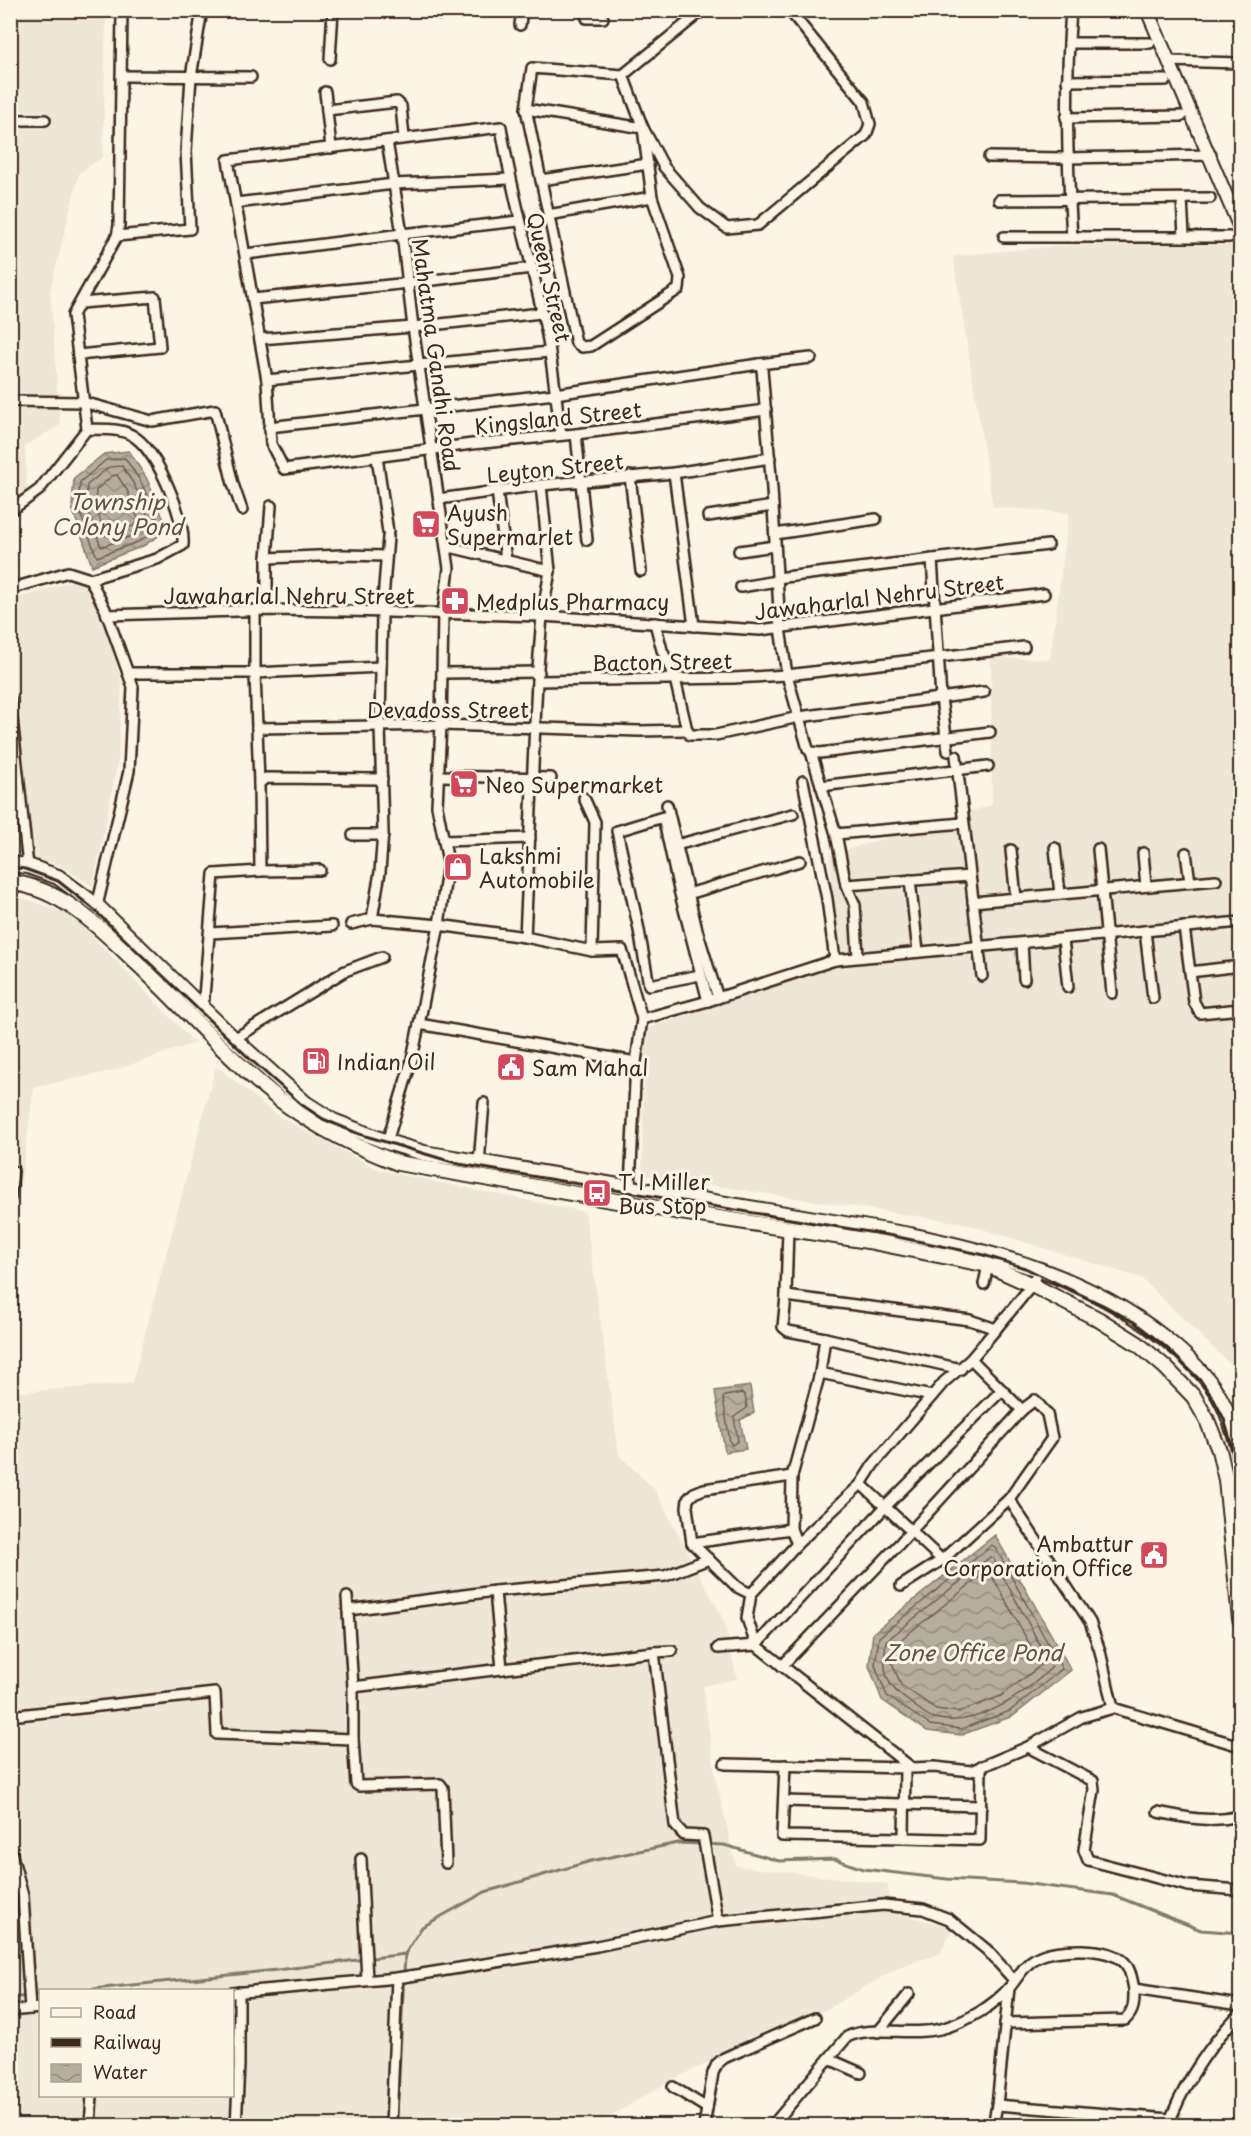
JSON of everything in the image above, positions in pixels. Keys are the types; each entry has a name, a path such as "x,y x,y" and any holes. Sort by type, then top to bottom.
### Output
{"highway":[{"path":"10,864 28,866 58,877 97,906 234,1039 312,1108 333,1121 387,1142 424,1153 910,1234 975,1249 1040,1268 1115,1304 1150,1327 1190,1360 1217,1393 1230,1420 1240,1452"},
{"path":"10,882 26,884 76,908 169,993 205,1032 264,1087 312,1124 358,1148 398,1163 680,1212 868,1241 988,1265 1098,1319 1138,1344 1166,1367 1194,1397 1207,1420 1219,1450 1226,1480 1240,1619"}],"main road":[{"path":"1147,10 1240,228"}],"street":[{"path":"10,511 39,490 87,429 73,315 117,236 119,226 122,10"},
{"path":"117,236 190,229 186,151 191,76 202,10"},
{"path":"330,59 333,10"},
{"path":"520,24 522,10"},
{"path":"585,10 587,18 603,18"},
{"path":"643,128 652,197 681,285 679,289 591,346 582,347 576,343 526,109 532,68 623,75 703,10"},
{"path":"623,75 643,128 664,167 700,208 727,228 758,225 866,135 870,124 864,102 789,10"},
{"path":"1071,10 1066,118 1072,237"},
{"path":"1068,43 1150,43"},
{"path":"1168,61 1240,63"},
{"path":"121,76 251,77"},
{"path":"1067,81 1166,80"},
{"path":"325,92 331,148"},
{"path":"327,110 397,102 401,105 405,138 228,160 267,380 269,427 555,394 641,380 811,358"},
{"path":"526,109 643,128"},
{"path":"1066,118 1182,116"},
{"path":"10,120 45,120"},
{"name":"Queen Street","path":"405,138 501,127 509,179 546,329 561,435"},
{"name":"Mahatma Gandhi Road","path":"387,141 449,568 443,613 437,806 448,862 439,925 412,1059 387,1142"},
{"path":"989,156 1067,158 1210,155"},
{"path":"542,180 648,164"},
{"path":"236,203 394,184 509,179"},
{"path":"548,215 652,197"},
{"path":"999,200 1210,198"},
{"path":"1182,199 1184,236"},
{"path":"246,254 519,221"},
{"path":"1004,237 1229,237"},
{"path":"253,299 532,268"},
{"path":"78,355 160,347 155,297 80,303"},
{"path":"260,339 413,327 541,313"},
{"path":"267,380 549,352"},
{"path":"759,364 762,369 766,410 780,628 787,675 836,834 846,885 855,905 858,957"},
{"path":"10,401 83,402 152,421 215,410 233,484 242,510"},
{"name":"Kingsland Street","path":"269,427 271,444 284,469 432,449 576,434 766,410"},
{"path":"10,589 68,572 90,579 157,559 183,545 184,534 165,478 153,455 136,437 121,430 87,429"},
{"path":"576,434 587,540"},
{"path":"372,919 380,872 382,835 380,726 382,612 388,535 377,457"},
{"name":"Leyton Street","path":"439,499 581,480 674,473 770,458"},
{"path":"674,473 694,626"},
{"path":"630,476 641,571"},
{"path":"525,938 542,616 550,571 541,485"},
{"path":"497,491 506,560"},
{"path":"267,610 267,558 271,506"},
{"path":"708,516 773,506"},
{"path":"775,534 876,519"},
{"path":"741,587 777,580 1047,545"},
{"path":"446,546 550,571"},
{"path":"739,551 775,546"},
{"path":"267,558 386,556"},
{"path":"932,559 945,738 957,770 982,976"},
{"path":"90,579 107,615 133,687 129,771 97,906"},
{"name":"Jawaharlal Nehru Street","path":"107,615 255,610 443,613 542,616 746,630 780,628 1044,594"},
{"path":"255,610 260,871"},
{"path":"655,623 662,650 675,679 687,730"},
{"name":"Bacton Street","path":"442,673 675,679 787,675 1024,647"},
{"path":"128,673 255,673 381,667"},
{"name":"Devadoss Street","path":"256,728 441,725 639,731 687,730 690,735 716,735 799,717 984,693"},
{"path":"10,700 28,866"},
{"path":"811,752 820,753 990,732"},
{"path":"821,786 988,766"},
{"path":"439,776 551,778"},
{"path":"260,783 266,778 381,779"},
{"path":"803,781 826,899 835,960"},
{"path":"584,798 595,822 592,951"},
{"path":"667,805 688,894 718,998"},
{"path":"676,845 793,814"},
{"path":"700,975 649,985 617,831 663,817 708,1001"},
{"path":"836,834 963,823"},
{"path":"353,835 382,835"},
{"path":"444,840 530,837"},
{"path":"1055,848 1060,894"},
{"path":"1098,849 1112,993"},
{"path":"1011,850 1016,898"},
{"path":"1143,853 1146,886"},
{"path":"1186,853 1190,882"},
{"path":"688,894 800,861"},
{"path":"203,1009 214,874 320,870"},
{"path":"846,885 970,876"},
{"path":"910,880 918,952"},
{"path":"973,902 1216,880"},
{"path":"351,924 372,919 439,925 592,951 622,950 642,1019 636,1062 630,1187"},
{"path":"642,1019 718,998 835,960 1240,922"},
{"path":"210,933 332,927"},
{"path":"1184,927 1194,1002 1200,1014 1240,1009"},
{"path":"1145,931 1153,998"},
{"path":"1063,939 1068,987"},
{"path":"1022,943 1024,979"},
{"path":"234,1039 345,971 382,957"},
{"path":"1190,972 1240,966"},
{"path":"418,1024 636,1062"},
{"path":"479,1163 484,1103"},
{"path":"10,1171 14,1171 10,1198"},
{"path":"788,1229 786,1296 782,1322 785,1329 961,1369"},
{"path":"984,1284 988,1265"},
{"path":"908,1768 756,1645 747,1618 751,1594 796,1545 861,1484 873,1465 944,1382 971,1359 996,1329 1032,1285 1040,1268"},
{"path":"786,1296 970,1320 996,1329"},
{"path":"796,1545 791,1529 792,1476 820,1373 825,1338"},
{"path":"971,1359 1022,1410"},
{"path":"820,1373 932,1396"},
{"path":"718,1648 756,1645 886,1506 1002,1390"},
{"path":"782,1666 1022,1410 1035,1400 1047,1414 1052,1438 1009,1499 942,1560 901,1586"},
{"path":"751,1594 737,1587 692,1543 688,1499 694,1493 704,1489 792,1476"},
{"path":"861,1484 942,1560"},
{"path":"1009,1499 1090,1622 1100,1651 1113,1708"},
{"path":"692,1543 791,1529"},
{"path":"348,1610 495,1591 664,1576 709,1559"},
{"path":"495,1591 502,1669"},
{"path":"347,1597 357,1784 359,1786 440,1784 443,1788 446,1863"},
{"path":"353,1687 672,1651"},
{"path":"654,1652 675,1825 684,1835 703,1836 718,1921"},
{"path":"10,1716 215,1693 217,1734 353,1739"},
{"path":"725,1764 934,1767 971,1771 1028,1747 1082,1717 1113,1708 1240,1746"},
{"path":"1028,1747 1093,1781 1094,1790 1084,1850 1086,1859 1188,1887 1240,1890"},
{"path":"785,1765 782,1836 980,1840 981,1767"},
{"path":"904,1838 904,1804 908,1768"},
{"path":"783,1801 981,1806"},
{"path":"1158,1812 1199,1821 1215,1821 1240,1816"},
{"path":"10,1848 23,1896 30,2000 39,2007"},
{"path":"361,1859 367,1980"},
{"path":"236,2126 239,2065 236,1993 397,1978 597,1946 718,1921 883,1905 923,1909 949,1919 987,1950 1011,1984 993,2126"},
{"path":"772,2126 847,2037 854,2033 926,2032 945,2028 967,2019 986,2007 1011,1984 1024,1967 1037,1957 1054,1952 1095,1951 1114,1955 1125,1963 1131,1975 1134,1989 1133,2009 1131,2015 1125,2020 1005,2023"},
{"path":"391,2126 397,1978"},
{"path":"1134,1989 1240,2005"},
{"path":"878,2032 909,1994"},
{"path":"10,2011 30,2000"},
{"path":"997,2105 1169,2122 1186,2084 1204,2055 1240,2013"},
{"path":"704,2126 717,2064 724,2058 815,2018"},
{"path":"829,2059 861,2073"},
{"path":"673,2087 707,2108"},
{"path":"90,2126 92,2097"}],"shaded area":[{"path":"11,11 106,11 103,157 79,173 50,291 60,425 25,446 27,491 11,504"},
{"path":"1227,230 1240,267 1240,1370 1236,1370 1141,1278 963,1223 642,1175 645,1029 835,967 830,855 992,805 991,658 1050,659 1069,513 993,507 953,256"},
{"path":"75,580 94,584 122,684 118,761 93,886 57,864 11,857 10,601"},
{"path":"11,894 72,915 195,1043 112,1071 34,1087 11,1257"},
{"path":"216,1066 277,1115 379,1170 585,1212 619,1455 655,1490 724,1621 737,1679 703,1686 715,1775 736,1866 888,1884 889,1912 953,1927 940,1954 901,1966 827,2009 673,2079 596,2125 11,2126 11,1393 132,1383"}],"water":[{"name":"Township Colony Pond","path":"129,451 147,479 168,530 143,546 92,566 72,508 74,478 104,454"},
{"path":"750,1386 754,1413 740,1420 746,1449 725,1452 715,1391"},
{"name":"Zone Office Pond","path":"995,1535 1071,1670 1013,1716 961,1735 927,1731 882,1700 869,1666 873,1633"}],"waterway":[{"path":"397,2116 405,1954 422,1927 485,1892 591,1861 678,1843 724,1845 779,1861 835,1859 863,1869 947,1879 1022,1883 1113,1895 1201,1930 1240,1933"},
{"path":"94,1989 405,1954"},
{"path":"10,1998 39,1995"}],"railway":[{"path":"10,867 25,869 58,881 91,907 250,1059 302,1105 323,1119 359,1134 459,1164 893,1236 980,1254 1025,1268 1103,1305 1134,1322 1166,1347 1201,1381 1213,1398 1224,1419 1232,1446 1240,1521"}],"place":[{"name":"Ayush Supermarlet","path":"426,524"},
{"name":"Medplus Pharmacy","path":"455,601"},
{"name":"Neo Supermarket","path":"464,784"},
{"name":"Lakshmi Automobile","path":"458,867"},
{"name":"Indian Oil","path":"316,1061"},
{"name":"Sam Mahal","path":"511,1067"},
{"name":"T I Miller Bus Stop","path":"597,1193"},
{"name":"Ambattur Corporation Office","path":"1154,1555"}]}
